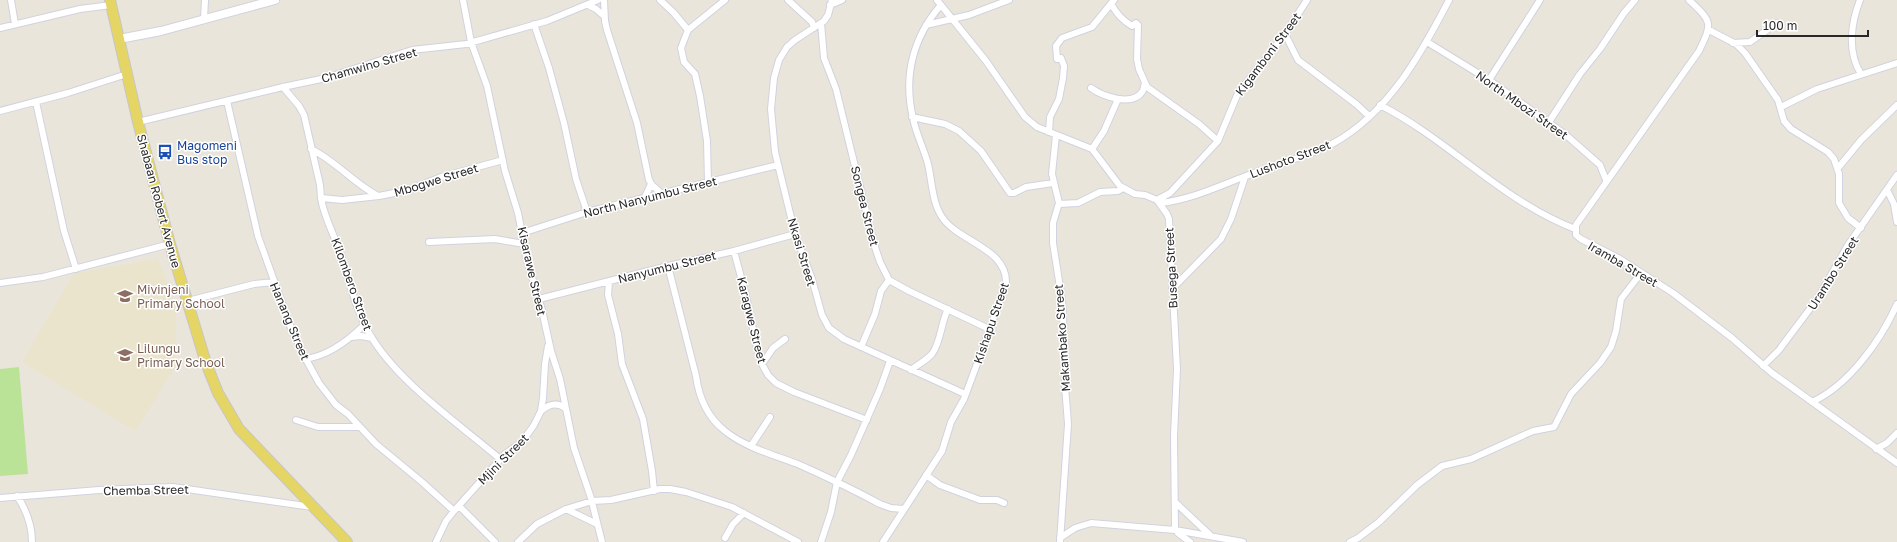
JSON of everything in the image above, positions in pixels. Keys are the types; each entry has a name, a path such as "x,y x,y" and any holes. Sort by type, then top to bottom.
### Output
{"main road":[{"name":"Shabaan Robert Avenue","path":"110,2 138,122 170,244 206,363 218,393 239,429 347,542"}],"street":[{"path":"11,0 15,24"},
{"path":"204,19 205,0"},
{"path":"119,39 161,31 275,0"},
{"name":"Kisarawe Street","path":"463,0 471,42 487,86 503,160 518,213 528,264 539,299 548,342 560,379 574,448 592,501 602,542"},
{"name":"Chamwino Street","path":"138,122 326,78 412,50 454,46 471,42 534,24 598,0"},
{"path":"604,0 604,16 637,123 647,173 651,184 662,194"},
{"path":"660,0 673,12 688,30"},
{"path":"708,183 707,141 700,96 695,74 684,62 681,48 688,30 725,0"},
{"path":"788,0 812,22 814,28"},
{"path":"831,3 842,0"},
{"path":"926,25 952,19 1009,0"},
{"name":"Kigamboni Street","path":"1158,202 1170,193 1218,141 1238,93 1285,34 1307,0"},
{"name":"Lushoto Street","path":"1158,202 1196,194 1331,144 1343,137 1369,116 1396,87 1426,42 1450,0"},
{"path":"1489,80 1540,0"},
{"path":"1549,122 1580,74 1635,0"},
{"path":"1380,105 1448,148 1515,197 1543,215 1575,229 1576,225 1595,199 1606,180 1700,51 1709,30 1709,25 1703,14 1689,0"},
{"path":"1860,0 1854,16 1852,35 1855,62 1861,74"},
{"path":"0,28 110,2"},
{"path":"939,2 986,61 1025,117 1033,124 1049,132 1092,149 1123,188 1135,194 1148,196 1158,202"},
{"name":"Kishapu Street","path":"883,542 942,451 951,422 965,394 1005,290 1006,272 994,256 951,228 941,216 936,204 924,151 912,117 908,77 918,40 939,2"},
{"path":"1049,132 1050,117 1057,103 1064,78 1063,62 1061,58 1057,59 1056,46 1062,38 1092,27 1112,2"},
{"path":"1112,2 1116,14 1132,26 1136,23 1138,25 1137,59 1139,69 1147,88 1199,124 1218,141"},
{"name":"Nkasi Street","path":"831,3 828,15 821,23 787,47 776,70 771,109 772,135 795,234 812,279 822,315 829,328 844,339 965,394"},
{"path":"588,5 596,8 604,16"},
{"name":"Songea Street","path":"821,23 824,58 836,89 874,244 880,262 889,280"},
{"path":"1733,43 1750,42 1776,23"},
{"path":"534,24 549,68 564,123 576,179 587,212"},
{"path":"1709,30 1733,43 1745,53 1781,107 1784,121 1791,129 1828,152 1834,159 1840,174 1839,203 1848,218 1861,228"},
{"path":"1285,34 1298,60 1356,104 1369,116"},
{"name":"North Mbozi Street","path":"1426,42 1489,80 1549,122 1580,146 1600,165 1606,180"},
{"path":"1781,107 1817,89 1897,63"},
{"path":"0,111 36,102 127,74"},
{"path":"1091,88 1104,96 1118,99 1137,96 1144,91 1145,83"},
{"path":"283,87 299,106 304,115 320,185 321,198"},
{"path":"1092,149 1104,131 1118,99"},
{"name":"Hanang Street","path":"227,101 258,236 291,328 305,359 319,383 336,405 348,414 359,427 495,542"},
{"path":"36,102 64,231 76,269"},
{"path":"1838,168 1861,140 1897,105"},
{"path":"912,117 925,121 945,124 959,131 981,151 1010,193 1014,193 1035,185 1053,183"},
{"path":"1056,135 1052,167 1053,183 1059,204 1078,204 1100,192 1118,191 1123,188"},
{"path":"311,148 334,162 362,188 379,196"},
{"name":"Mbogwe Street","path":"321,198 342,200 379,196 409,190 441,177 503,160"},
{"name":"North Nanyumbu Street","path":"522,233 587,212 778,165"},
{"name":"Urambo Street","path":"1763,366 1779,350 1818,298 1848,245 1897,175"},
{"path":"1172,289 1221,239 1231,220 1245,176"},
{"path":"644,199 651,184"},
{"path":"1887,190 1894,204 1897,222"},
{"name":"Kilombero Street","path":"321,198 325,217 332,232 365,324 378,348 400,373 429,400 500,460"},
{"name":"Busega Street","path":"1158,202 1169,219 1177,369 1174,436 1176,531"},
{"name":"Makambako Street","path":"1059,204 1054,223 1053,243 1062,300 1068,424 1060,540"},
{"name":"Iramba Street","path":"1575,229 1576,234 1581,239 1620,259 1696,310 1732,338 1763,366 1897,463"},
{"name":"Nanyumbu Street","path":"539,299 668,266 734,251 795,234"},
{"path":"429,242 495,239 524,244"},
{"path":"0,283 43,277 170,244"},
{"name":"Karagwe Street","path":"734,251 762,364 768,375 776,382 794,392 866,420"},
{"path":"668,266 696,376 698,392 703,406 725,431 751,446 837,482 885,507 904,509"},
{"path":"1350,542 1358,538 1379,522 1416,486 1438,468 1448,463 1478,457 1533,431 1551,429 1556,424 1571,394 1600,363 1611,347 1616,331 1621,299 1641,273"},
{"path":"861,347 875,314 880,290 889,280 989,329"},
{"path":"188,301 254,284 274,282"},
{"path":"609,282 608,295 618,334 622,364 642,414 654,491"},
{"path":"1812,402 1825,396 1847,378 1878,340 1890,321 1897,304"},
{"path":"911,370 932,354 937,342 943,318 948,309"},
{"path":"305,359 318,357 350,338 365,324"},
{"path":"350,338 360,336 372,338"},
{"path":"762,364 773,348 785,339"},
{"name":"Mjini Street","path":"436,542 443,525 456,508 500,460 522,442 541,411 548,342"},
{"path":"821,542 831,512 837,482 851,455 880,389 890,361"},
{"path":"541,411 555,404 565,408"},
{"path":"751,446 770,416"},
{"path":"296,420 318,427 359,427"},
{"path":"1876,449 1887,443 1897,433"},
{"path":"926,475 940,485 980,500 997,500 1004,503"},
{"name":"Chemba Street","path":"0,498 173,487 314,507"},
{"path":"518,542 538,524 566,509 592,501 611,500 670,489 686,492 732,506 798,542"},
{"path":"17,496 24,507 30,522 32,542"},
{"path":"1176,503 1210,536"},
{"path":"566,509 597,524"},
{"path":"725,538 733,524 744,513"},
{"path":"1060,540 1075,528 1091,523 1176,531 1243,542"},
{"path":"1176,531 1190,542"}],"shaded area":[{"path":"158,259 176,307 176,366 135,431 22,362 74,273"}],"green space":[{"path":"19,367 28,474 0,476 0,369"}],"place":[{"name":"Magomeni Bus stop","path":"165,152"},
{"name":"Mivinjeni Primary School","path":"125,296"},
{"name":"Lilungu Primary School","path":"125,355"}]}
